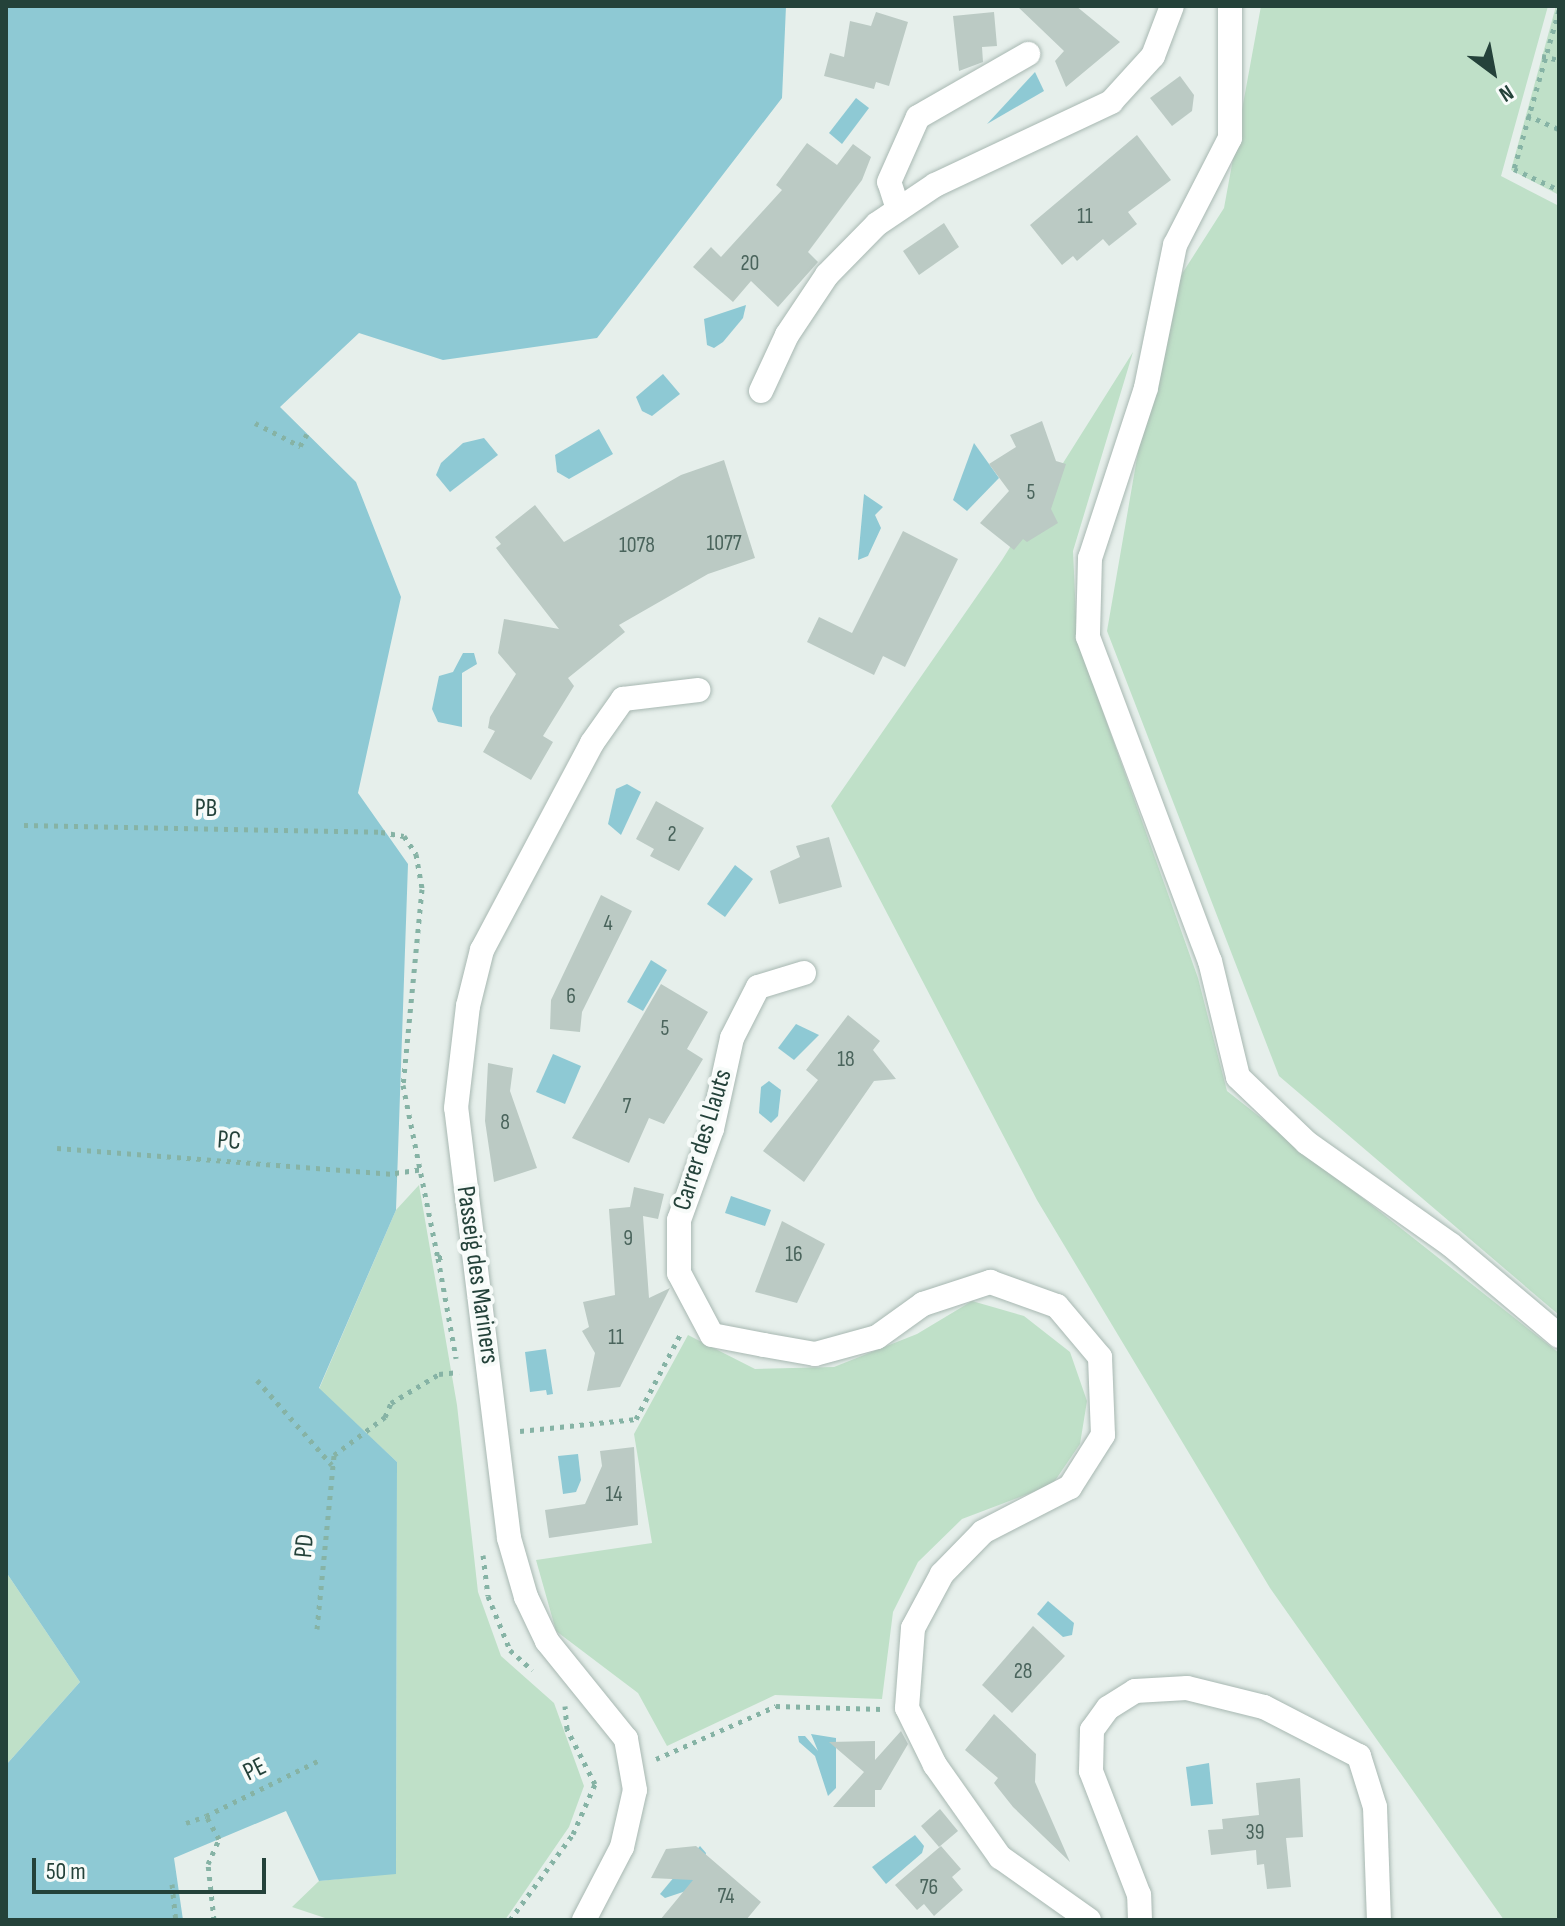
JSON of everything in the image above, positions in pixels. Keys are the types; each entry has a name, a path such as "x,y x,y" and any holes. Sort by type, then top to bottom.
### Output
{"street":[{"path":"761,391 787,335 827,275 898,209 1037,133 1111,102 1153,56 1172,6"},
{"path":"1230,6 1230,138 1175,245 1146,388 1090,558 1088,637 1210,961 1238,1077 1307,1143 1451,1245 1559,1336"},
{"path":"898,209 889,182 918,117 1028,54"},
{"name":"Passeig des Mariners","path":"584,1920 622,1847 635,1790 626,1739 547,1641 526,1597 509,1538 456,1108 468,1006 482,950 592,743 623,699 698,690"},
{"name":"Carrer des Llauts","path":"804,973 758,987 732,1038 712,1129 679,1220 679,1273 712,1335 815,1354 877,1337 923,1304 990,1282 1057,1306 1100,1357 1103,1435 1070,1487 983,1532 942,1574 913,1628 907,1708"},
{"path":"1140,1920 1139,1895 1091,1771 1092,1730 1108,1708 1135,1691 1187,1688 1264,1707 1359,1756 1375,1807 1379,1920"},
{"path":"907,1708 935,1765 1000,1857 1089,1920"}],"path":[{"path":"1557,189 1514,169 1559,10"},
{"path":"1544,56 1559,60"},
{"path":"1527,116 1559,129"},
{"path":"255,423 300,446 307,434"},
{"name":"PB","path":"24,825 384,832 404,836 416,854 422,889 403,1085 422,1169"},
{"name":"PC","path":"57,1148 395,1174 422,1169"},
{"path":"333,1466 334,1455 385,1417 391,1403 439,1374 459,1376 422,1169"},
{"path":"438,1258 471,1249"},
{"path":"498,1433 636,1419 696,1304"},
{"path":"257,1380 333,1466"},
{"name":"PD","path":"317,1629 333,1466"},
{"path":"481,1538 488,1596 510,1650 543,1680"},
{"path":"510,1920 573,1834 595,1784 567,1729 564,1700"},
{"path":"631,1770 776,1706 907,1708"},
{"name":"PE","path":"186,1823 322,1759"},
{"path":"206,1816 219,1839 208,1864 214,1920"},
{"path":"172,1884 176,1920"}],"green space":[{"path":"1261,6 1548,6 1501,176 1559,206 1559,1315 1279,1076 1107,631 1164,302 1224,208"},
{"path":"1556,6 1559,6 1559,195 1511,170"},
{"path":"1133,352 1073,551 1077,639 1198,978 1227,1091 1559,1353 1559,1920 1504,1920 1270,1588 1037,1200 831,806 1002,560"},
{"path":"419,1185 457,1405 478,1592 501,1656 554,1703 584,1786 569,1827 505,1920 331,1920 292,1907 319,1881 396,1873 397,1462 319,1389 396,1210"},
{"path":"972,1301 1024,1316 1070,1352 1087,1401 1080,1444 1052,1485 962,1519 918,1562 893,1612 882,1699 775,1695 667,1746 638,1693 556,1631 536,1560 652,1543 634,1434 688,1335 755,1369 834,1367 917,1334"},
{"path":"6,1572 80,1682 6,1765"}],"water":[{"path":"6,6 786,6 782,98 597,338 443,360 359,333 280,407 356,482 401,597 358,793 408,864 396,1210 319,1388 397,1462 396,1874 319,1881 286,1811 174,1858 183,1920 6,1920 6,1765 80,1682 6,1572"},
{"path":"1035,72 1044,91 987,124"},
{"path":"856,98 869,108 842,144 829,133"},
{"path":"746,305 743,318 723,342 714,348 707,345 704,319"},
{"path":"663,374 680,394 652,416 642,411 636,397"},
{"path":"599,429 613,454 569,479 557,472 555,455"},
{"path":"484,438 498,455 450,492 436,475 441,463 463,443"},
{"path":"974,443 999,478 967,511 953,500"},
{"path":"864,494 883,507 875,515 881,528 868,556 858,560"},
{"path":"463,653 474,653 477,664 462,673 462,727 438,722 432,709 439,676 453,672"},
{"path":"627,784 641,792 621,835 608,824 616,789"},
{"path":"735,865 753,879 725,917 707,904"},
{"path":"651,960 667,970 643,1011 627,1002"},
{"path":"796,1024 819,1035 794,1060 778,1048"},
{"path":"553,1054 581,1066 565,1104 536,1092"},
{"path":"769,1081 781,1090 778,1116 771,1123 759,1113 761,1087"},
{"path":"731,1196 771,1210 765,1226 725,1213"},
{"path":"546,1349 553,1394 547,1395 546,1390 530,1392 525,1352"},
{"path":"578,1454 581,1480 576,1492 563,1494 558,1456"},
{"path":"1048,1601 1074,1623 1072,1635 1063,1637 1037,1614"},
{"path":"811,1734 836,1738 836,1788 828,1796 815,1756 799,1742 798,1736 805,1736 818,1751"},
{"path":"1209,1763 1213,1804 1191,1806 1186,1767"},
{"path":"915,1835 924,1846 922,1853 886,1884 872,1867"},
{"path":"700,1846 706,1853 701,1872 686,1891 665,1898 660,1894"}],"building":[{"path":"1017,6 1076,6 1120,42 1066,87 1055,61 1064,51"},
{"path":"876,12 908,22 889,86 876,82 874,89 824,76 830,53 844,57 850,21 871,26"},
{"path":"994,12 997,46 982,47 983,62 959,71 953,16"},
{"path":"1180,76 1194,95 1192,111 1172,126 1150,98"},
{"path":"1137,135 1171,180 1128,212 1137,224 1109,246 1103,239 1077,261 1073,256 1062,265 1030,225"},
{"path":"807,143 837,165 853,144 871,157 862,180 808,252 818,262 778,307 751,281 733,302 693,267 711,247 721,257 782,190 776,185"},
{"path":"944,223 959,247 919,275 903,251"},
{"path":"1042,421 1056,461 1066,464 1051,509 1058,523 1027,542 1023,539 1014,550 980,523 1009,491 989,464 1016,447 1010,435"},
{"path":"724,460 755,558 708,574 619,625 625,632 568,678 574,686 543,736 553,742 531,780 483,752 495,731 488,728 490,717 516,674 498,653 504,619 559,629 496,548 501,544 495,537 535,505 564,542 681,475"},
{"path":"903,531 958,559 905,667 883,656 874,675 807,642 819,617 852,633"},
{"path":"656,801 704,828 679,871 650,856 654,849 636,839"},
{"path":"829,837 842,887 779,904 770,871 800,857 796,846"},
{"path":"601,895 632,911 582,1012 580,1032 550,1029 551,1000"},
{"path":"661,984 708,1012 687,1049 703,1059 664,1124 649,1118 629,1163 572,1138"},
{"path":"848,1015 880,1041 873,1050 896,1079 874,1081 804,1182 763,1151 818,1080 806,1070"},
{"path":"488,1063 513,1068 510,1091 537,1168 494,1182 485,1121"},
{"path":"634,1187 664,1194 658,1219 643,1216 649,1298 670,1288 620,1387 587,1391 595,1353 582,1331 589,1327 583,1302 615,1295 609,1209 630,1207"},
{"path":"782,1221 825,1244 797,1303 755,1292"},
{"path":"634,1447 638,1525 549,1538 545,1510 585,1504 602,1466 600,1451"},
{"path":"1033,1626 1065,1656 1012,1713 982,1685"},
{"path":"994,1714 1036,1754 1035,1782 1070,1862 1013,1807 994,1783 998,1778 965,1750"},
{"path":"901,1731 908,1744 881,1790 875,1790 875,1807 833,1807 864,1772 829,1742 875,1741 875,1760"},
{"path":"1300,1778 1303,1837 1286,1838 1291,1887 1267,1889 1264,1864 1257,1865 1256,1850 1211,1855 1208,1830 1223,1829 1222,1819 1259,1815 1256,1783"},
{"path":"940,1809 958,1831 939,1847 921,1826"},
{"path":"696,1846 761,1902 746,1920 660,1920 693,1880 651,1878 666,1849"},
{"path":"941,1846 961,1869 952,1877 963,1890 934,1916 924,1904 917,1910 895,1885"}]}
